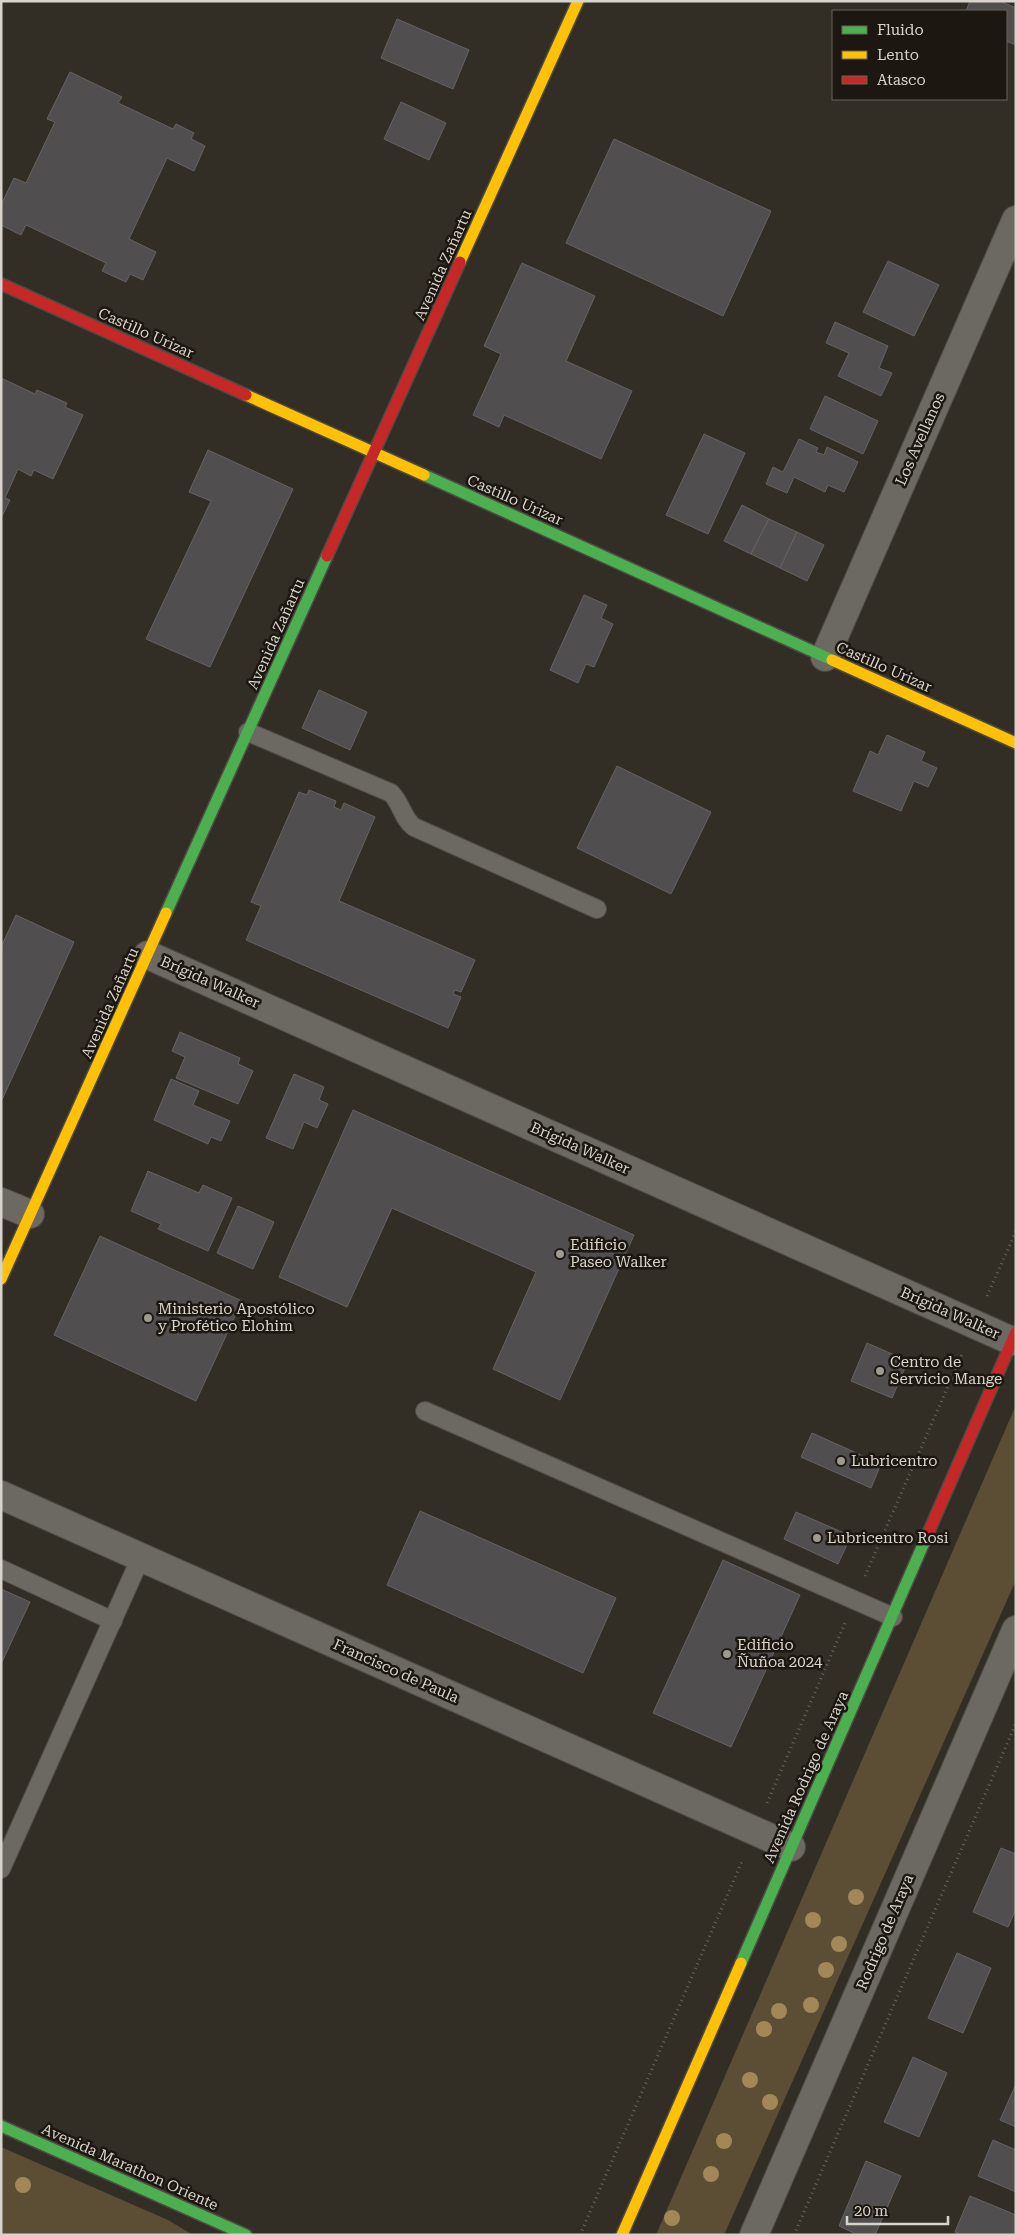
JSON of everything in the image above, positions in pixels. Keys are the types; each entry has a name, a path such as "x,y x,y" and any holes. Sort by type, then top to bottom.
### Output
{"street":[{"name":"Avenida Zañartu","path":"1,1279 578,1"},
{"name":"Los Avellanos","path":"825,657 1016,220"},
{"name":"Castillo Urizar","path":"1,284 1016,743"},
{"name":"Brígida Walker","path":"148,955 975,1324 1014,1336"},
{"path":"1,1202 30,1214"},
{"name":"Avenida Rodrigo de Araya","path":"622,2235 1014,1336"},
{"name":"Francisco de Paula","path":"1,1495 791,1847"},
{"name":"Rodrigo de Araya","path":"754,2235 1016,1630"},
{"name":"Avenida Marathon Oriente","path":"1,2126 246,2235"}],"lane":[{"path":"248,732 391,793 401,806 402,814 407,822 414,827 597,909"},
{"path":"425,1411 893,1617"},
{"path":"1,1870 141,1557"},
{"path":"1,1569 112,1620"}],"path":[{"path":"580,2235 1016,1231"},
{"path":"794,2235 1016,1723"}],"shaded area":[{"path":"1016,1405 1016,1580 724,2235 656,2235"},
{"path":"1,2147 168,2220 193,2235 1,2235"}],"building":[{"path":"970,1 1000,1 1016,8 1016,45 1007,41 1007,10 966,10"},
{"path":"397,19 469,50 453,89 381,58"},
{"path":"70,72 122,97 118,103 173,129 176,124 194,133 191,139 205,146 194,171 167,158 129,239 156,252 143,280 130,274 126,282 102,271 106,263 26,225 21,235 1,225 1,205 14,178 26,183 55,122 47,119"},
{"path":"401,102 446,123 429,160 384,139"},
{"path":"614,139 771,211 723,316 566,243"},
{"path":"888,261 939,285 914,336 863,312"},
{"path":"522,263 595,296 566,361 632,391 601,459 504,415 499,427 473,415 501,354 484,346"},
{"path":"835,322 888,346 879,368 892,373 881,396 838,376 849,353 826,343"},
{"path":"1,378 35,394 37,390 67,403 65,407 83,415 53,479 34,470 31,476 18,469 5,498 10,500 1,518"},
{"path":"825,396 878,421 863,454 810,429"},
{"path":"704,434 745,453 708,534 666,515"},
{"path":"799,439 818,448 816,452 824,455 827,447 858,462 844,492 828,485 825,492 794,477 787,493 766,484 773,467 783,472"},
{"path":"208,450 293,489 210,667 146,639 211,501 189,492"},
{"path":"742,505 769,519 751,554 724,541"},
{"path":"769,519 797,532 780,568 751,554"},
{"path":"797,532 824,545 807,581 780,568"},
{"path":"584,595 607,605 601,618 613,624 594,667 586,664 578,683 550,670"},
{"path":"319,690 367,712 350,750 302,728"},
{"path":"887,735 925,752 921,761 937,768 928,787 914,781 901,811 853,791 870,751 878,755"},
{"path":"617,766 711,812 671,894 577,848"},
{"path":"309,790 336,801 334,807 341,810 344,803 375,817 339,901 475,960 461,992 455,990 453,994 461,997 448,1028 246,940 261,906 251,902 299,792 307,795"},
{"path":"16,915 74,942 1,1102 1,947"},
{"path":"180,1032 240,1058 238,1064 253,1071 238,1104 176,1078 185,1057 172,1051"},
{"path":"294,1074 324,1087 319,1100 328,1104 317,1128 304,1122 293,1149 266,1138"},
{"path":"171,1079 199,1091 193,1105 230,1121 221,1141 211,1137 208,1144 154,1120"},
{"name":"Edificio Paseo Walker","path":"353,1110 634,1235 560,1400 493,1369 536,1272 392,1208 347,1307 279,1277"},
{"path":"148,1171 199,1193 203,1185 232,1198 208,1251 158,1229 161,1224 131,1211"},
{"path":"238,1206 274,1222 253,1269 217,1253"},
{"name":"Ministerio Apostólico y Profético Elohim","path":"100,1236 242,1301 196,1401 54,1335"},
{"name":"Centro de Servicio Mange","path":"867,1343 908,1361 892,1398 851,1381"},
{"name":"Lubricentro","path":"812,1433 881,1464 871,1488 801,1457"},
{"path":"420,1511 616,1598 583,1673 387,1585"},
{"name":"Lubricentro Rosi","path":"796,1512 851,1536 838,1564 784,1539"},
{"name":"Edificio Ñuñoa 2024","path":"723,1560 800,1595 731,1747 653,1713"},
{"path":"1,1589 30,1602 1,1664"},
{"path":"1001,1848 1016,1854 1016,1909 1008,1927 973,1912"},
{"path":"957,1953 991,1968 963,2033 928,2018"},
{"path":"913,2057 947,2073 919,2137 884,2122"},
{"path":"1016,2084 1016,2127 1000,2120"},
{"path":"993,2140 1016,2150 1016,2192 978,2176"},
{"path":"866,2161 901,2176 875,2235 858,2235 839,2226"},
{"path":"970,2196 1016,2215 1016,2235 961,2235 955,2232"}],"traffic: fast":[{"path":"424,475 832,660"},
{"path":"166,913 327,556"},
{"path":"741,1963 926,1538"},
{"path":"1,2126 246,2235"}],"traffic: slow":[{"path":"460,262 578,1"},
{"path":"246,395 424,475"},
{"path":"832,660 1016,743"},
{"path":"1,1279 166,913"},
{"path":"622,2235 741,1963"}],"traffic: jam":[{"path":"327,556 460,262"},
{"path":"1,284 246,395"},
{"path":"926,1538 1016,1332"}],"place":[{"name":"Edificio Paseo Walker","path":"560,1254"},
{"name":"Ministerio Apostólico y Profético Elohim","path":"148,1318"},
{"name":"Centro de Servicio Mange","path":"880,1371"},
{"name":"Lubricentro","path":"841,1461"},
{"name":"Lubricentro Rosi","path":"817,1538"},
{"name":"Edificio Ñuñoa 2024","path":"727,1654"}]}
